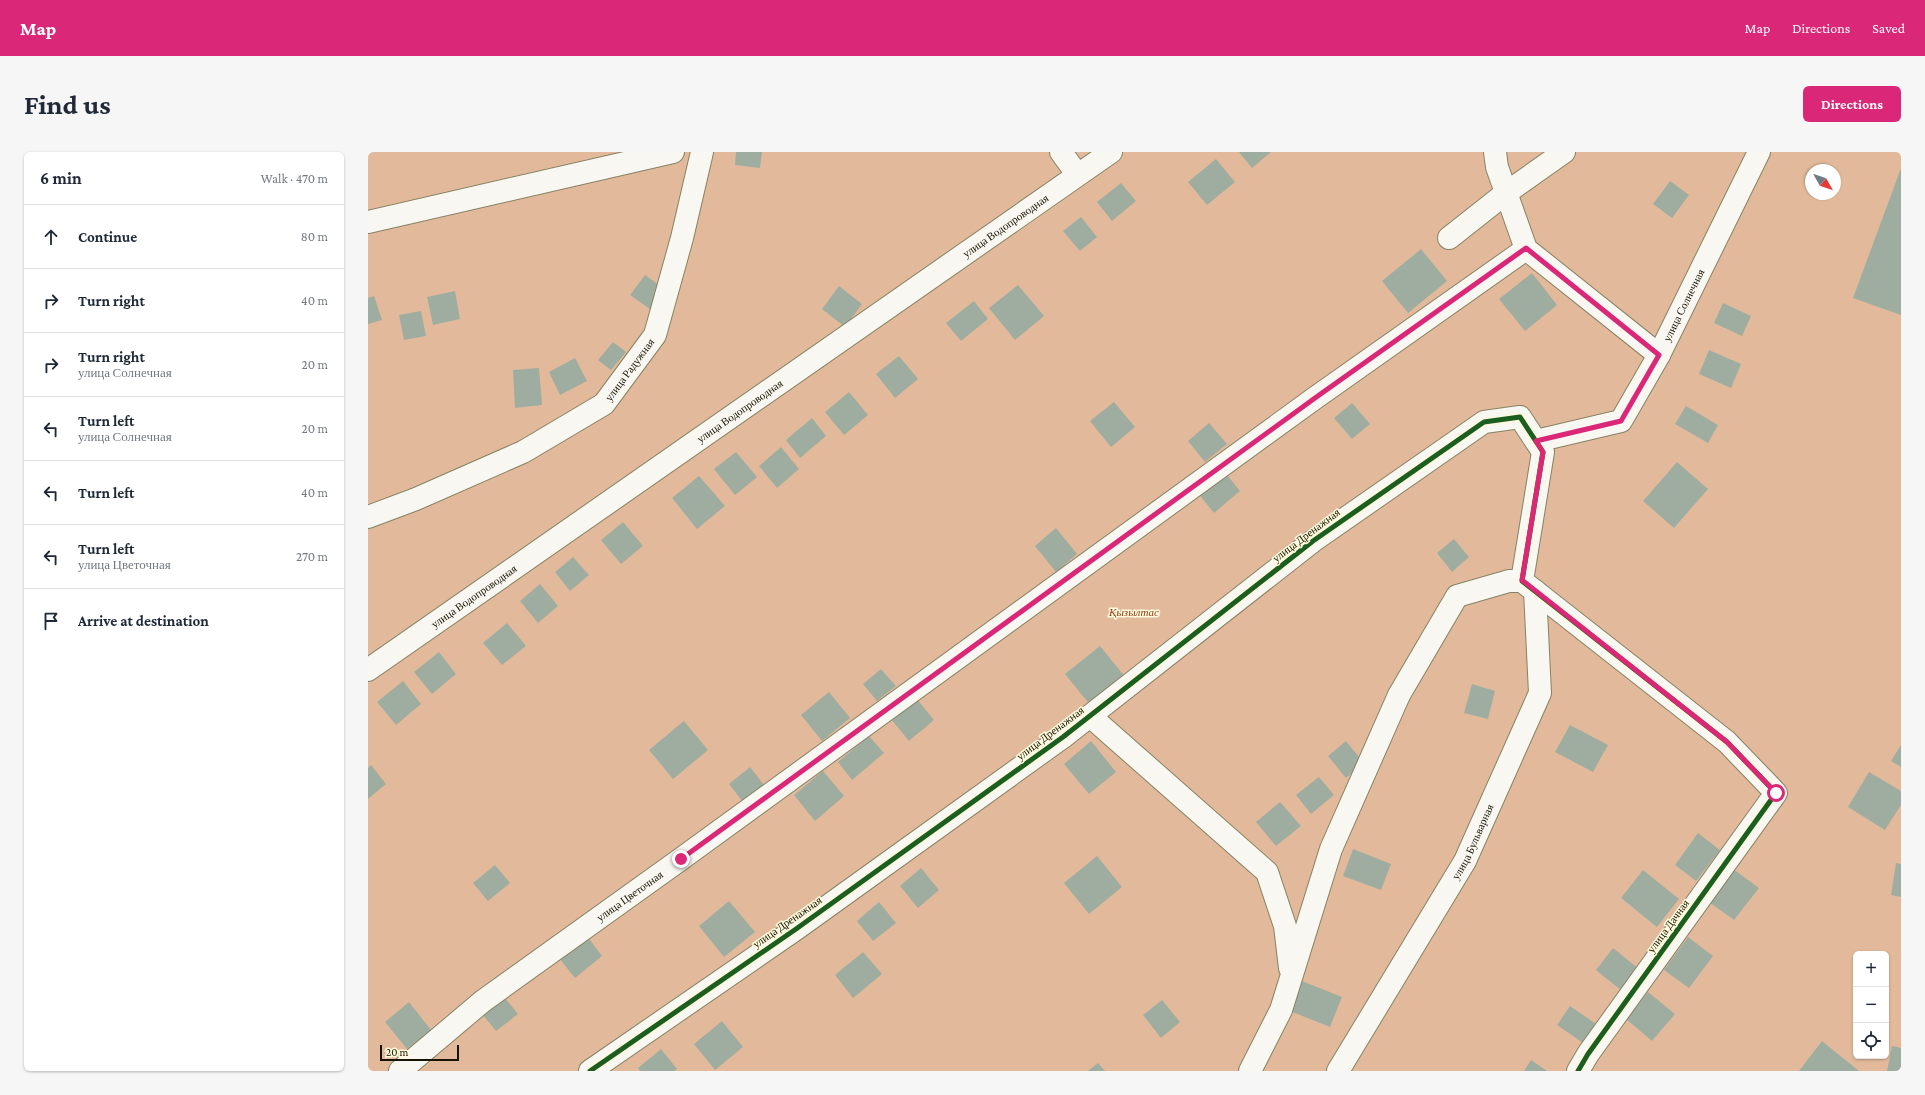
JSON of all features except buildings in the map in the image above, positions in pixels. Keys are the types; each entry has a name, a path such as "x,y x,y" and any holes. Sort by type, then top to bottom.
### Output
{"street":[{"path":"368,222 673,152"},
{"name":"улица Радужная","path":"368,517 416,499 523,452 604,404 655,335 682,238 702,152"},
{"path":"1061,152 1077,174"},
{"name":"улица Водопроводная","path":"368,670 1077,174 1111,152"},
{"path":"1495,152 1497,167 1526,248 1659,355"},
{"path":"1449,238 1506,193 1564,152"},
{"name":"улица Солнечная","path":"1536,441 1621,421 1659,355 1759,152"},
{"name":"улица Цветочная","path":"400,1071 483,1001 681,859 1315,398 1526,248"},
{"name":"улица Бульварная","path":"1338,1071 1465,861 1540,693 1528,586 1543,452 1520,417"},
{"name":"улица Дренажная","path":"590,1071 802,924 1090,716 1313,541 1484,422 1520,417"},
{"path":"1250,1071 1281,1010 1331,849 1399,695 1458,596 1509,581 1528,586"},
{"name":"улица Дачная","path":"1528,586 1727,742 1776,793 1588,1054 1578,1071"},
{"path":"1090,716 1267,872 1285,926 1291,975"}],"green space":[{"name":"Қызылтас","path":"368,152 1901,152 1901,1071 368,1071"}],"cycle path":[{"path":"590,1071 796,929 1063,737 1313,541 1484,422 1520,417 1543,452 1522,581 1727,742 1776,793 1588,1054 1578,1071"}],"route":[{"path":"681,859 1315,398 1526,248 1659,355 1621,421 1536,441 1543,452 1529,528 1522,580 1535,592 1727,742 1776,793"}]}
